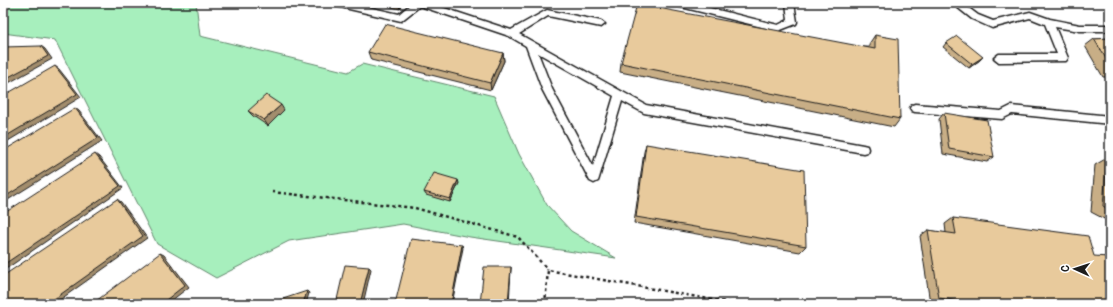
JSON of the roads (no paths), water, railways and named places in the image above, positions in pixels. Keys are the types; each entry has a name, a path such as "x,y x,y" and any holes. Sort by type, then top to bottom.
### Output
{"lane":[{"path":"336,3 401,18 418,3 512,34 644,109 864,149"},
{"path":"677,3 778,28 793,22 790,3"},
{"path":"956,3 975,17 992,25 1030,15 1049,22 1080,28 1110,28"},
{"path":"512,34 547,13 601,24"},
{"path":"999,58 1063,58 1049,22"},
{"path":"530,45 547,89 594,178 619,95"},
{"path":"915,108 1002,116 1011,110 1110,120"}]}
